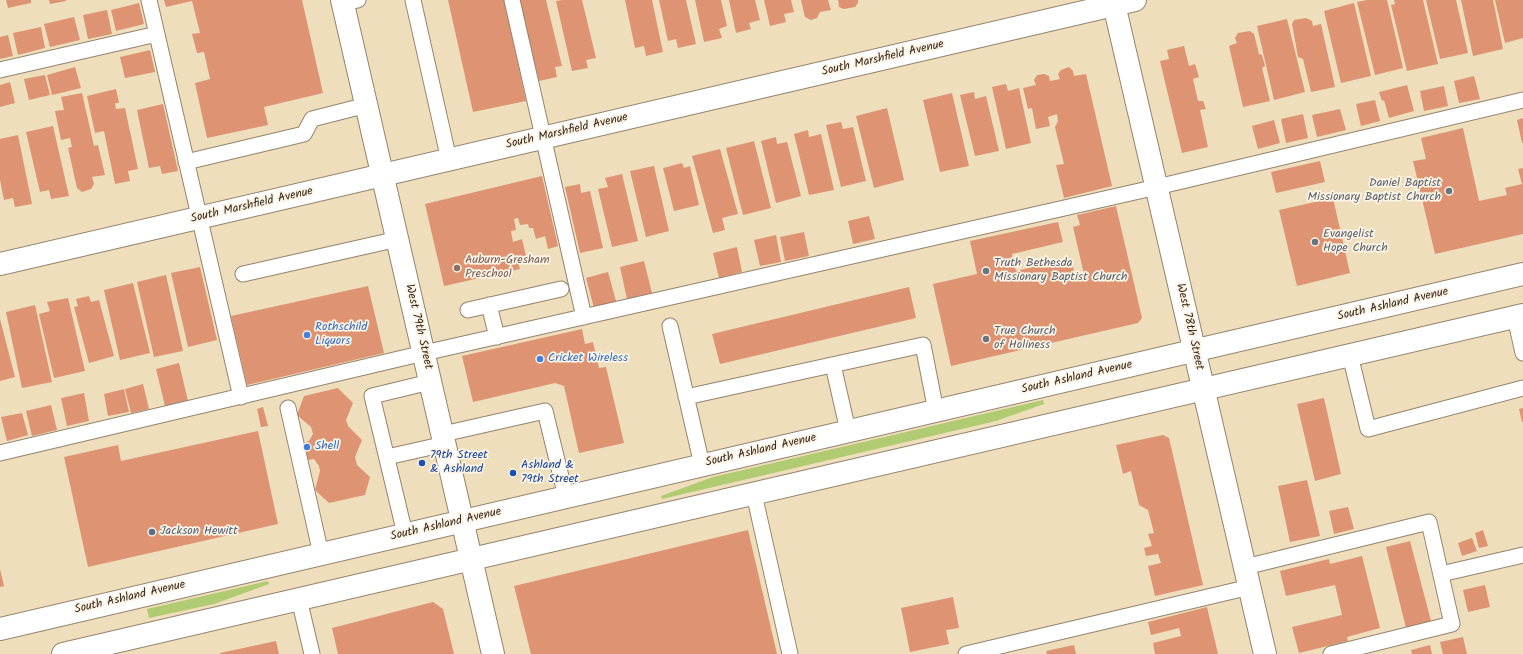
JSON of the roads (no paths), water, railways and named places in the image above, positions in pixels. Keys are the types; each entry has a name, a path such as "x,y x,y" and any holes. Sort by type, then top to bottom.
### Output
{"main road":[{"name":"West 79th Street","path":"348,1 367,105 494,654"},
{"name":"South Marshfield Avenue","path":"0,264 1121,2"},
{"name":"West 78th Street","path":"1121,2 1156,187 1265,654"},
{"name":"South Ashland Avenue","path":"0,629 1523,274"},
{"path":"67,654 1519,316"}],"lane":[{"path":"149,0 240,397"},
{"path":"413,0 449,160"},
{"path":"512,0 584,317"},
{"path":"0,70 157,34"},
{"path":"0,453 424,353 1156,187 1523,100"},
{"path":"186,162 304,134 312,119 367,105"},
{"path":"243,274 398,240"},
{"path":"468,310 561,289"},
{"path":"489,306 497,337"},
{"path":"1519,316 1523,353"},
{"path":"670,326 702,465"},
{"path":"686,397 923,345 936,411"},
{"path":"1350,355 1368,429 1523,388"},
{"path":"833,365 848,431"},
{"path":"405,534 372,396 430,382"},
{"path":"288,408 321,554"},
{"path":"387,457 444,439 545,411 566,496"},
{"path":"754,494 790,654"},
{"path":"966,654 1247,577 1429,522 1452,624 1331,654"},
{"path":"1441,574 1523,555"},
{"path":"299,599 312,654"}],"place":[{"name":"Daniel Baptist Missionary Baptist Church","path":"1449,191"},
{"name":"Evangelist Hope Church","path":"1315,242"},
{"name":"Auburn-Gresham Preschool","path":"457,268"},
{"name":"Truth Bethesda Missionary Baptist Church","path":"986,271"},
{"name":"Rothschild Liquors","path":"307,335"},
{"name":"True Church of Holiness","path":"986,339"},
{"name":"Cricket Wireless","path":"540,359"},
{"name":"Shell","path":"307,447"},
{"name":"79th Street & Ashland","path":"422,463"},
{"name":"Ashland & 79th Street","path":"513,473"},
{"name":"Jackson Hewitt","path":"152,532"}]}
